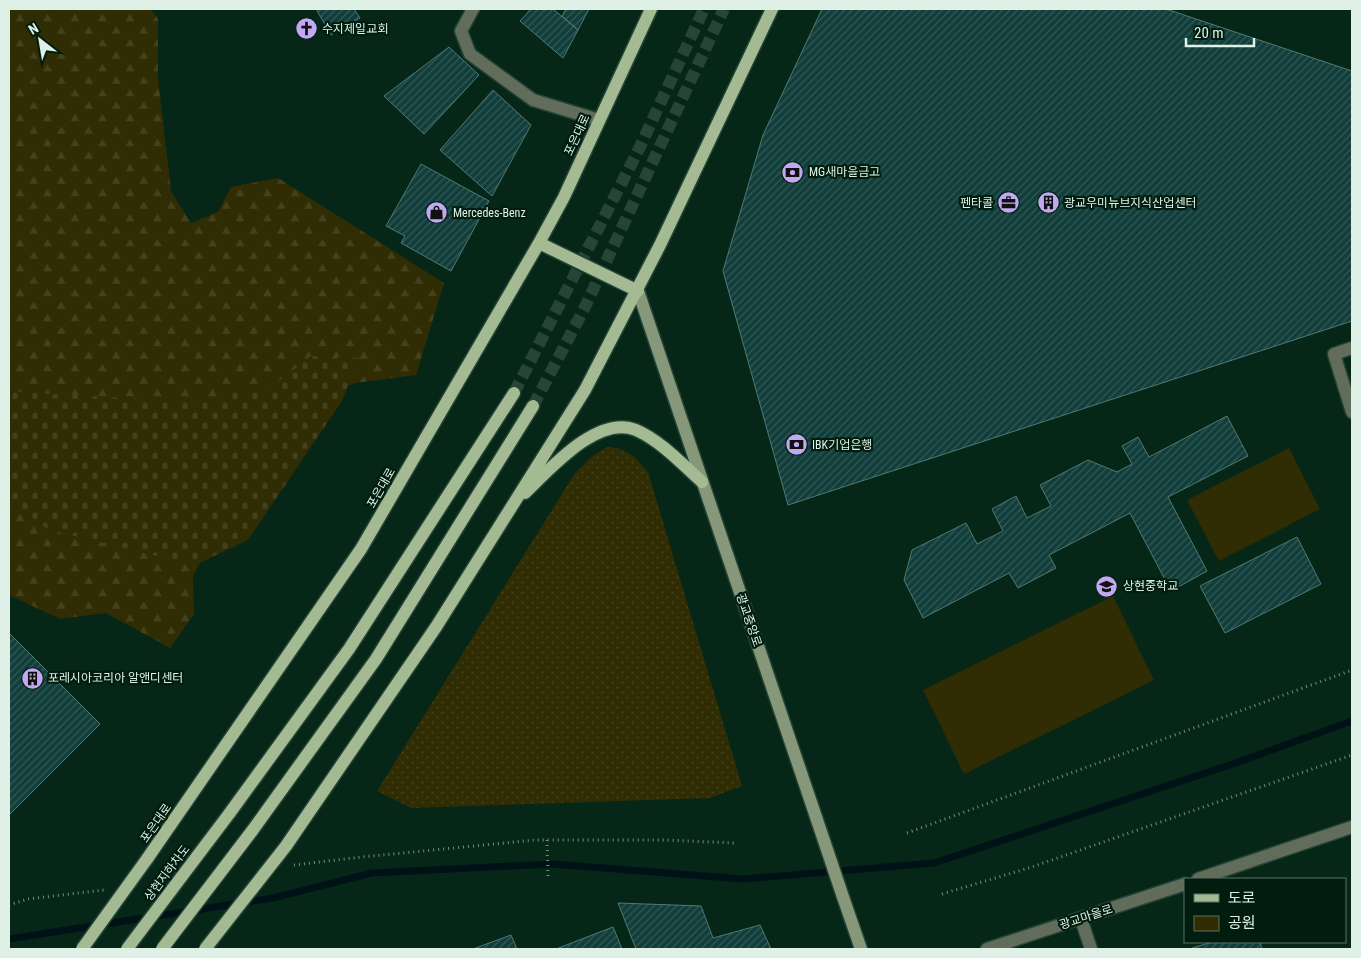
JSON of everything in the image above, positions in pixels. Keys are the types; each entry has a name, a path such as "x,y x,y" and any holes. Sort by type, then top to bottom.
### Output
{"main road":[{"name":"포은대로","path":"82,949 148,859 361,549 540,243 564,197 651,9"},
{"path":"205,949 286,846 436,627 584,390 638,290 772,9"},
{"path":"540,243 638,290"},
{"name":"광교중앙로","path":"638,290 861,949"},
{"name":"상현지하차도","path":"127,949 229,814 349,649 514,393"},
{"path":"162,949 252,831 376,659 533,406"},
{"path":"512,505 573,449 600,431 618,428 634,429 648,436 702,482"}],"street":[{"path":"473,9 461,31 470,54 533,100 599,120"},
{"path":"1352,348 1334,354 1352,412"},
{"path":"1201,878 1352,827"},
{"name":"광교마을로","path":"987,949 1081,920 1184,884"},
{"path":"1081,920 1091,949"}],"path":[{"path":"906,833 1352,670"},
{"path":"942,894 1032,867 1352,755"},
{"path":"293,865 547,840 665,840 734,844"},
{"path":"547,840 548,876"},
{"path":"9,905 28,899 106,889"}],"green space":[{"path":"9,9 151,9 158,19 158,78 171,191 191,223 218,212 231,187 278,178 444,283 416,375 355,383 278,417 193,576 194,614 170,648 106,613 60,619 9,595"},
{"path":"311,356 359,358 342,401 248,540 195,565 49,530 9,501 9,402 14,392 223,403 237,388 262,394"},
{"path":"608,447 621,449 631,454 648,472 742,786 710,798 411,808 377,791 575,473 594,455"},
{"path":"1289,448 1320,509 1219,561 1187,500"},
{"path":"1113,596 1154,680 964,774 923,690"}],"building":[{"path":"316,9 354,9 360,18 331,35"},
{"path":"531,9 553,9 578,30 563,58 520,21"},
{"path":"566,9 589,9 578,30 562,16"},
{"name":"광교우미뉴브지식산업센터","path":"822,9 1166,9 1352,71 1352,321 788,505 723,271 763,135"},
{"path":"449,47 479,75 424,134 384,96"},
{"path":"493,90 531,125 492,196 440,150"},
{"name":"Mercedes-Benz","path":"421,164 489,201 451,271 401,243 405,236 386,226"},
{"path":"1227,416 1248,456 1168,497 1207,571 1171,591 1130,513 1049,555 1056,568 1018,588 1009,573 923,618 904,580 912,550 966,523 977,544 1003,531 992,509 1016,496 1027,518 1051,506 1040,485 1088,460 1117,472 1132,464 1122,446 1138,437 1149,457"},
{"path":"1297,537 1321,584 1225,633 1200,586"},
{"name":"포레시아코리아 알앤디센터","path":"9,633 100,724 9,815"},
{"path":"618,903 701,906 713,938 760,925 771,949 636,949"},
{"path":"613,927 622,949 556,949"},
{"path":"511,935 517,949 473,949"},
{"path":"1209,943 1260,943 1262,949 1189,949"}],"waterway":[{"path":"9,939 273,898 372,873 552,864 743,879 934,863 1230,765 1352,721"}],"tunnel":[{"path":"514,393 638,151 704,9"},
{"path":"533,406 584,309 724,9"}],"place":[{"name":"수지제일교회","path":"306,29"},
{"name":"MG새마을금고","path":"793,172"},
{"name":"펜타콜","path":"1009,203"},
{"name":"광교우미뉴브지식산업센터","path":"1048,203"},
{"name":"Mercedes-Benz","path":"437,213"},
{"name":"IBK기업은행","path":"796,445"},
{"name":"상현중학교","path":"1107,586"},
{"name":"포레시아코리아 알앤디센터","path":"32,678"}]}
